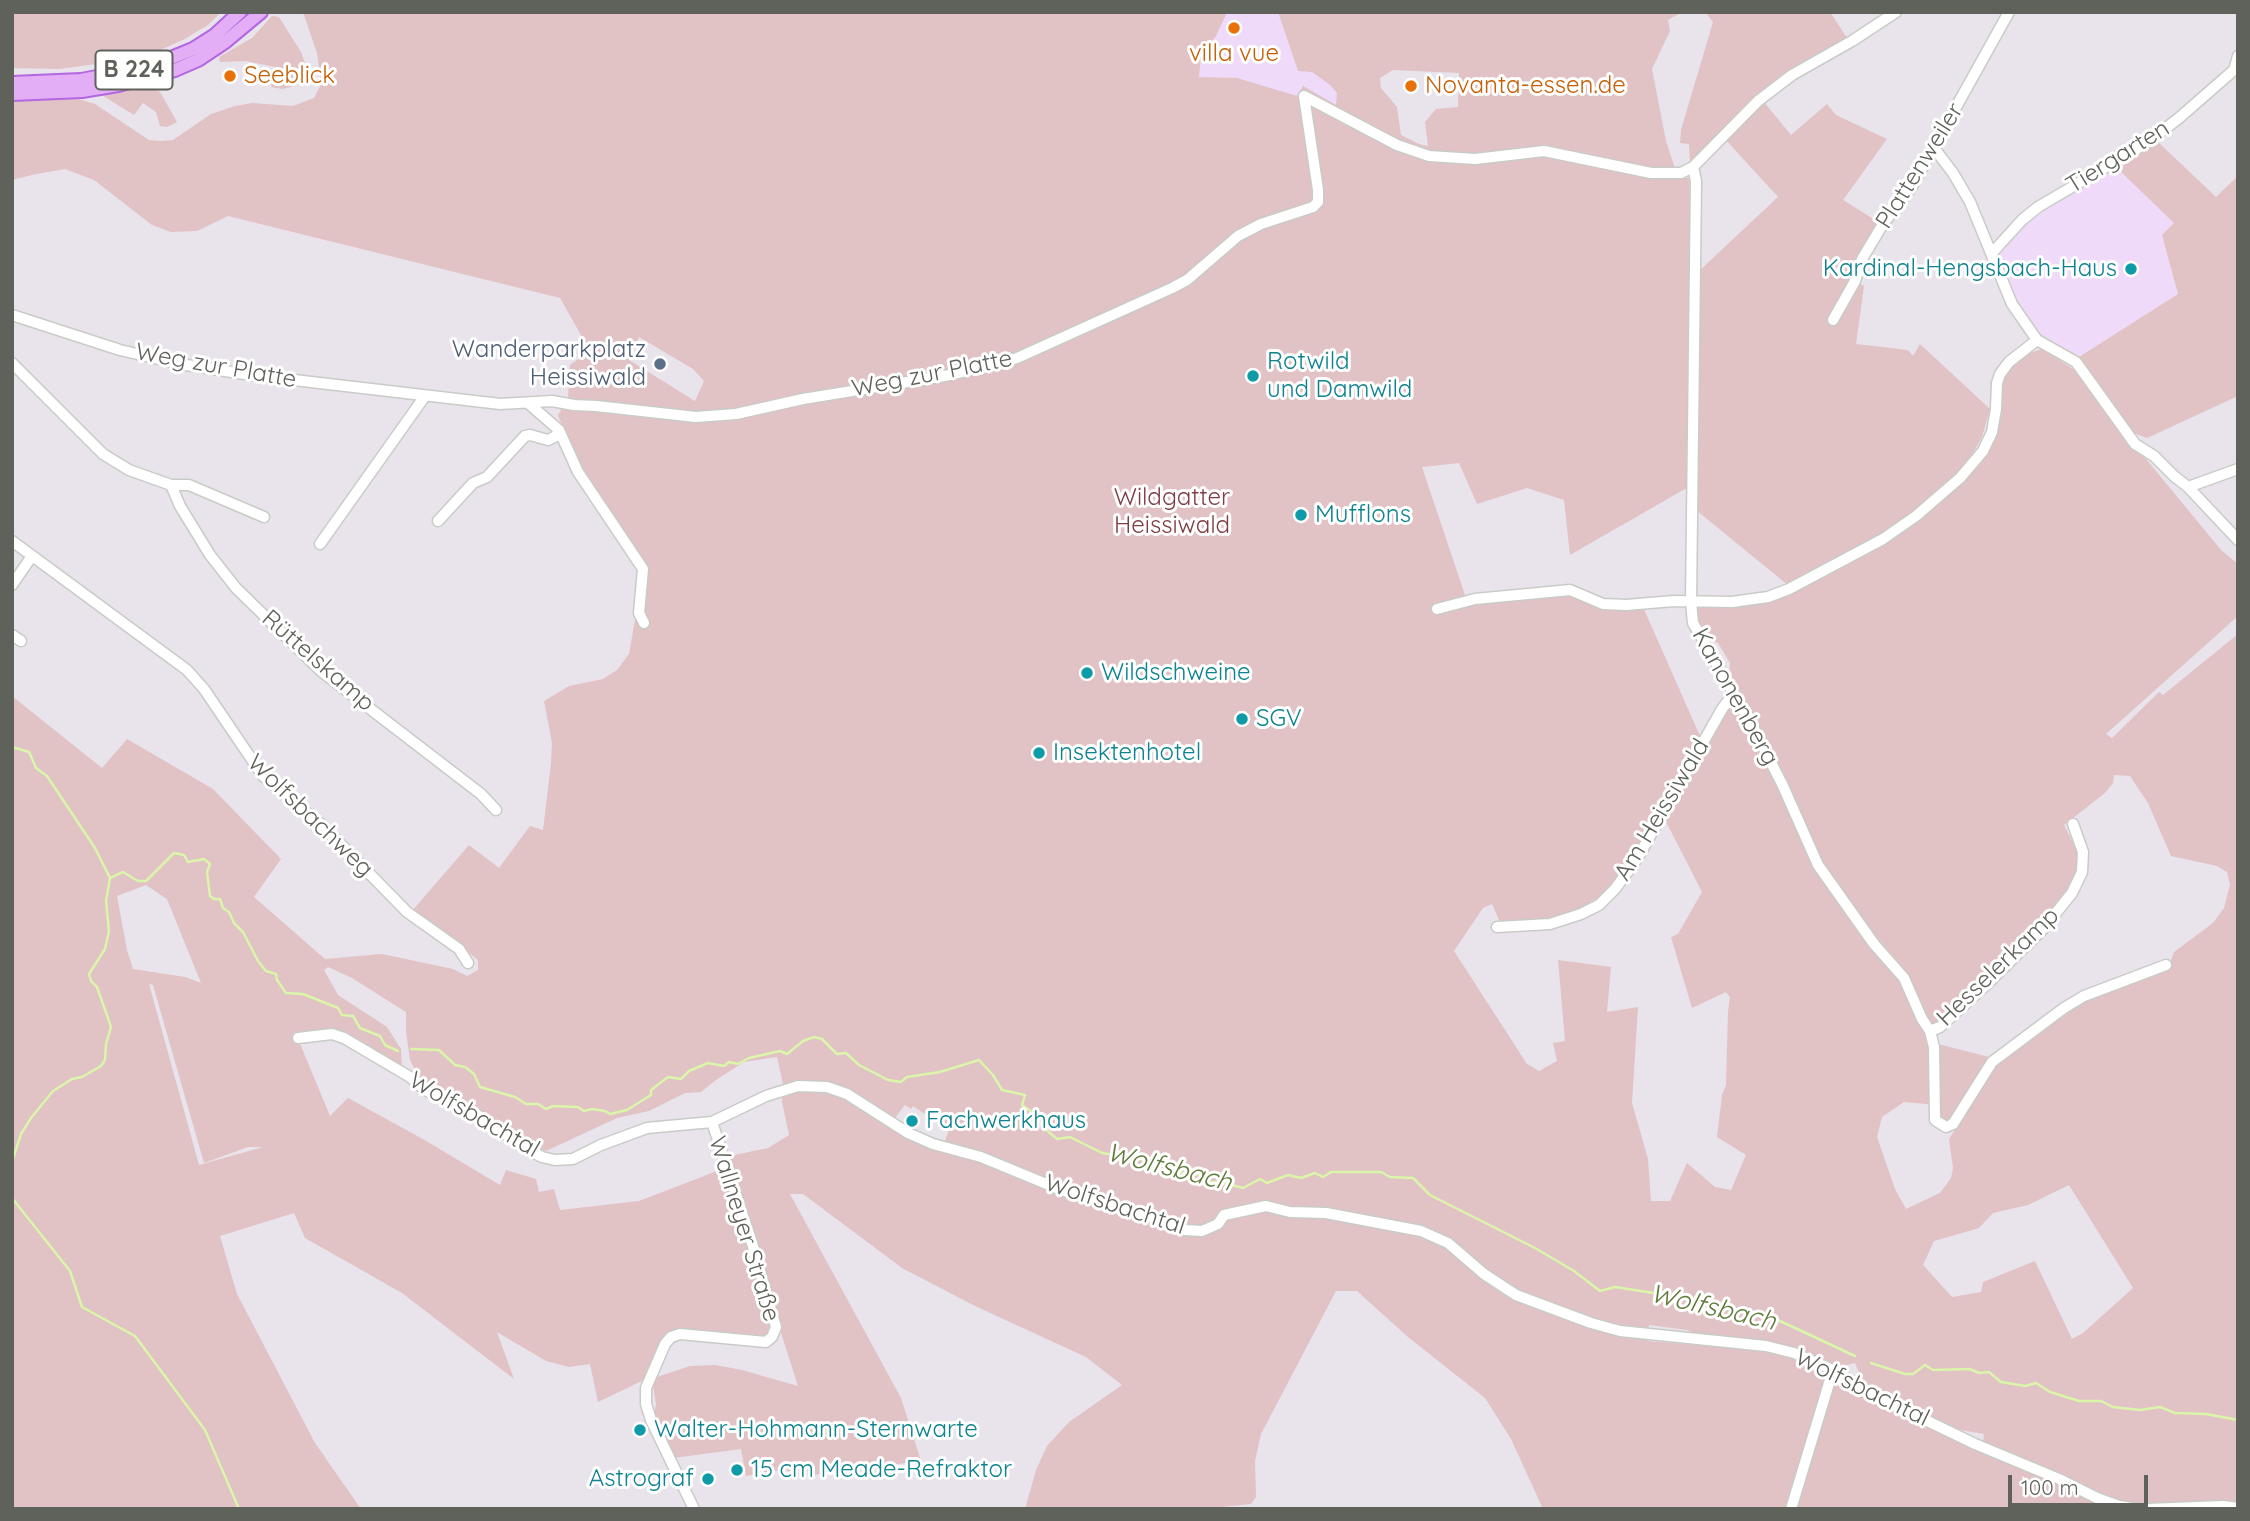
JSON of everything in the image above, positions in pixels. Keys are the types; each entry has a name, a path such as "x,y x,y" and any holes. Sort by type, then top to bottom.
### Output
{"main road":[{"name":"B 224","path":"12,83 81,80 149,66 193,49 215,35 240,12"},
{"name":"B 224","path":"12,94 82,91 175,70 198,60 225,42 261,12"}],"street":[{"path":"1693,167 1758,101 1793,75 1895,12"},
{"name":"Plattenweiler","path":"1833,320 1854,281 1862,259 1883,224 1911,188 2009,12"},
{"name":"Tiergarten","path":"1992,253 2022,220 2038,207 2145,144 2179,118 2236,71 2238,56"},
{"name":"Weg zur Platte","path":"12,315 120,350 180,364 251,375 500,404 552,401 695,417 720,416 838,392 972,370 1017,358 1187,280 1238,236 1261,224 1316,205 1318,190 1304,96 1411,150 1429,156 1462,160 1544,151 1651,173 1681,173 1693,167"},
{"path":"1934,148 1970,202 2012,304 2037,340 2076,362 2095,384 2136,444 2188,486 2238,540"},
{"name":"Kanonenberg","path":"1693,167 1696,181 1691,602 1693,623 1783,786 1818,865 1874,944 1904,978 1930,1031 1934,1047 1935,1121 1946,1127 1953,1124 1992,1062 2029,1033 2084,996 2166,965"},
{"path":"1437,609 1475,599 1570,590 1603,604 1615,605 1732,602 1768,597 1802,582 1899,529 1946,492 1978,458 1992,432 2000,374 2009,362 2037,340"},
{"path":"12,363 103,454 129,470 171,485 189,485 264,517"},
{"path":"320,544 425,396"},
{"path":"527,403 559,430 578,472 643,569 639,613 644,622"},
{"path":"438,521 473,484 487,477 525,436 548,440 556,436 559,430"},
{"path":"2188,486 2238,469"},
{"name":"Rüttelskamp","path":"171,485 180,506 210,555 236,588 321,671 481,793 496,810"},
{"name":"Wolfsbachweg","path":"12,541 187,670 204,689 263,776 323,825 407,912 459,949 468,963"},
{"path":"12,585 32,556"},
{"name":"Am Heissiwald","path":"1497,927 1550,924 1599,905 1615,889 1637,859 1733,694"},
{"name":"Hesselerkamp","path":"1930,1031 1940,1027 1986,985 2043,929 2072,893 2082,872 2083,852 2073,824"},
{"name":"Wolfsbachtal","path":"298,1038 332,1034 344,1038 410,1077 425,1090 479,1116 529,1150 555,1160 573,1159 647,1128 712,1122 766,1096 798,1086 827,1087 847,1094 908,1133 933,1144 981,1157 1061,1190 1168,1222 1185,1230 1202,1231 1218,1224 1224,1215 1266,1206 1290,1212 1326,1213 1421,1231 1448,1243 1484,1275 1516,1295 1591,1323 1630,1332 1766,1346 1794,1353 1833,1370 1886,1401 1975,1444 2059,1479 2096,1498 2139,1509"},
{"name":"Wallneyer Straße","path":"694,1509 651,1420 646,1404 646,1388 665,1344 671,1337 680,1334 766,1342 772,1337 776,1327 752,1243 712,1122"},
{"path":"1791,1509 1833,1370"},
{"path":"2147,1509 2223,1506 2238,1508"}],"shaded area":[{"path":"1227,12 1278,12 1298,71 1312,72 1330,85 1337,93 1336,106 1304,87 1297,96 1237,78 1199,77 1201,55 1216,36"},
{"path":"2115,166 2174,223 2162,235 2178,294 2079,357 2042,338 2018,308 2000,259 2020,229 2041,209"}],"green space":[{"path":"12,12 221,12 208,25 160,50 119,61 59,69 12,68"},
{"name":"Wildgatter Heissiwald","path":"303,12 1227,12 1216,36 1201,55 1199,77 1237,78 1297,96 1303,86 1336,105 1337,93 1330,85 1312,72 1298,71 1278,12 1682,12 1668,20 1670,31 1652,69 1666,141 1678,178 1689,178 1692,295 1690,486 1570,555 1564,500 1527,488 1477,504 1459,463 1422,467 1468,604 1572,593 1643,607 1704,745 1727,708 1734,705 1779,787 1801,835 1811,865 1862,938 1900,981 1930,1042 1989,1057 1995,1063 2039,1028 2046,1028 2062,1017 2071,1006 2169,966 2174,952 2213,923 2224,908 2230,885 2227,872 2217,866 2171,856 2148,803 2130,776 2114,775 2113,783 2105,793 2064,825 2078,853 2078,867 2069,889 2056,907 1970,995 1938,1024 1929,1023 1904,969 1846,901 1823,865 1729,677 1730,663 1718,643 1705,637 1696,622 1696,608 1780,597 1938,501 1995,431 2000,383 2009,367 2020,356 2042,349 2076,371 2132,449 2146,459 2221,550 2238,564 2238,616 2106,734 2112,738 2159,692 2163,695 2238,634 2238,1504 2221,1502 2141,1506 2120,1503 1983,1444 1984,1434 1949,1428 1884,1397 1863,1382 1855,1363 1835,1368 1798,1350 1700,1337 1687,1330 1649,1325 1647,1341 1773,1351 1789,1355 1826,1373 1828,1380 1788,1509 1543,1509 1511,1439 1485,1398 1408,1337 1357,1291 1336,1291 1261,1434 1255,1461 1256,1497 1251,1504 1201,1509 1025,1509 1036,1470 1047,1446 1069,1422 1122,1385 1086,1357 975,1306 902,1268 803,1194 790,1194 901,1398 921,1461 790,1478 787,1469 746,1476 741,1449 673,1458 654,1415 654,1378 690,1366 715,1365 798,1386 725,1157 768,1148 789,1135 777,1057 744,1062 701,1092 685,1093 649,1111 617,1118 546,1151 524,1143 483,1114 422,1083 410,1060 406,1012 352,978 328,967 324,970 338,995 387,1027 401,1049 402,1068 342,1032 296,1034 330,1116 348,1098 500,1185 506,1170 536,1179 539,1192 554,1189 560,1210 639,1201 725,1168 773,1330 764,1339 679,1332 648,1378 598,1402 590,1364 569,1367 546,1361 497,1332 514,1379 402,1293 305,1238 294,1213 220,1236 237,1294 315,1443 361,1509 12,1509 12,696 102,768 127,739 213,789 281,859 254,897 325,959 382,954 453,969 467,976 478,970 478,960 412,911 469,845 499,868 530,826 543,830 552,743 544,701 569,686 603,679 617,670 629,654 636,614 643,614 648,569 579,468 558,415 568,398 570,365 590,351 560,298 228,216 197,231 171,232 152,225 94,180 65,169 12,180 12,100 78,99 95,104 149,140 173,140 211,114 235,106 252,103 293,106 314,98 321,84 317,53","holes":["1393,70 1459,73 1458,107 1436,109 1425,122 1428,146 1401,135 1397,107 1381,88 1380,78","639,337 693,369 704,381 695,401 629,360","1660,810 1702,892 1678,934 1671,937 1692,1008 1726,992 1730,997 1726,1085 1722,1095 1717,1137 1746,1155 1731,1190 1715,1187 1687,1163 1670,1201 1651,1201 1648,1159 1632,1103 1638,1007 1607,1012 1611,967 1558,960 1565,1041 1553,1043 1557,1061 1539,1071 1527,1064 1454,951 1483,908 1492,904 1500,922 1546,920 1571,914 1602,895 1625,870","146,885 167,899 201,983 185,977 133,969 117,896","149,984 153,985 204,1163 248,1147 263,1147 199,1165","1904,1102 1937,1105 1937,1119 1957,1127 1949,1139 1953,1168 1951,1178 1940,1193 1906,1209 1895,1189 1877,1137 1882,1117","905,1105 911,1109 913,1106 949,1130 942,1149 920,1144 889,1126","2069,1185 2133,1288 2083,1333 2072,1339 2035,1261 1983,1282 1981,1292 1952,1297 1923,1265 1934,1241 1979,1228 1993,1213 2028,1205"]},
{"path":"1705,12 1830,12 1847,38 1784,73 1755,98 1690,164 1689,144 1680,143 1681,130 1713,22"},
{"path":"272,16 279,17 301,52 306,66 305,78 297,85 283,89 271,87 275,67 246,61 220,62 219,57 252,38"},
{"path":"142,85 160,92 177,122 167,127 160,126 156,112 143,103 134,115 100,94"},
{"path":"1764,102 1791,135 1827,104 1836,115 1887,139 1843,200 1880,223 1847,276 1864,286 1856,344 1908,350 1913,356 1920,344 1990,409 1982,437 1967,464 1935,498 1900,525 1789,586 1696,510 1699,271 1778,197 1725,139"},
{"path":"2158,142 2216,197 2238,176 2238,396 2147,438 2131,432 2079,357 2178,294 2162,235 2174,223 2118,169"},
{"path":"1841,1378 1854,1391 2119,1509 1795,1509 1835,1379"}],"waterway":[{"name":"Wolfsbach","path":"12,747 29,752 36,768 47,776 95,848 110,878"},
{"name":"Wolfsbach","path":"110,878 123,872 138,881 146,881 174,853 184,855 188,862 204,859 210,864 207,872 210,896 220,899 223,908 243,932 258,961 266,971 276,974 286,993 303,994 338,1008 342,1015 353,1016 360,1028 380,1036 385,1045 398,1051"},
{"path":"12,1162 21,1134 53,1091 101,1066 105,1060 111,1027 97,987 89,974 105,949 109,931 106,901 110,878"},
{"name":"Wolfsbach","path":"411,1049 439,1050 455,1065 465,1067 474,1074 480,1087 515,1097 526,1104 538,1104 546,1109 553,1106 578,1107 584,1111 592,1109 610,1114 627,1110 651,1095 651,1090 668,1077 681,1079 689,1071 708,1063 724,1066 729,1062 738,1064 749,1058 780,1051 787,1054 803,1041 814,1037 822,1039 837,1054 846,1053 859,1065 888,1080 901,1082 907,1077 940,1072 979,1060 1002,1090 1025,1095 1022,1105 1057,1139 1070,1137 1102,1153 1141,1159 1160,1167 1164,1165 1175,1172 1203,1175 1210,1182 1243,1188 1260,1179 1267,1183 1288,1175 1301,1178 1315,1173 1323,1177 1331,1172 1381,1172 1390,1177 1413,1178 1430,1195 1535,1248 1574,1271 1600,1291 1615,1287 1692,1299 1780,1321 1855,1356"},
{"path":"12,1198 70,1271 82,1307 135,1336 205,1430 239,1509"},
{"name":"Wolfsbach","path":"1871,1363 1905,1374 1913,1374 1925,1365 1933,1370 1970,1369 1979,1373 1989,1372 2001,1382 2025,1386 2036,1383 2050,1392 2079,1401 2101,1401 2113,1407 2140,1410 2160,1407 2175,1413 2206,1414 2238,1420"}],"place":[{"name":"villa vue","path":"1234,28"},
{"name":"Seeblick","path":"230,76"},
{"name":"Novanta-essen.de","path":"1411,86"},
{"name":"Kardinal-Hengsbach-Haus","path":"2131,269"},
{"name":"Wanderparkplatz Heissiwald","path":"660,364"},
{"name":"Rotwild und Damwild","path":"1253,376"},
{"name":"Mufflons","path":"1301,515"},
{"name":"Wildschweine","path":"1087,673"},
{"name":"SGV","path":"1242,719"},
{"name":"Insektenhotel","path":"1039,753"},
{"name":"Fachwerkhaus","path":"912,1121"},
{"name":"Walter-Hohmann-Sternwarte","path":"640,1430"},
{"name":"15 cm Meade-Refraktor","path":"737,1470"},
{"name":"Astrograf","path":"708,1479"}]}
